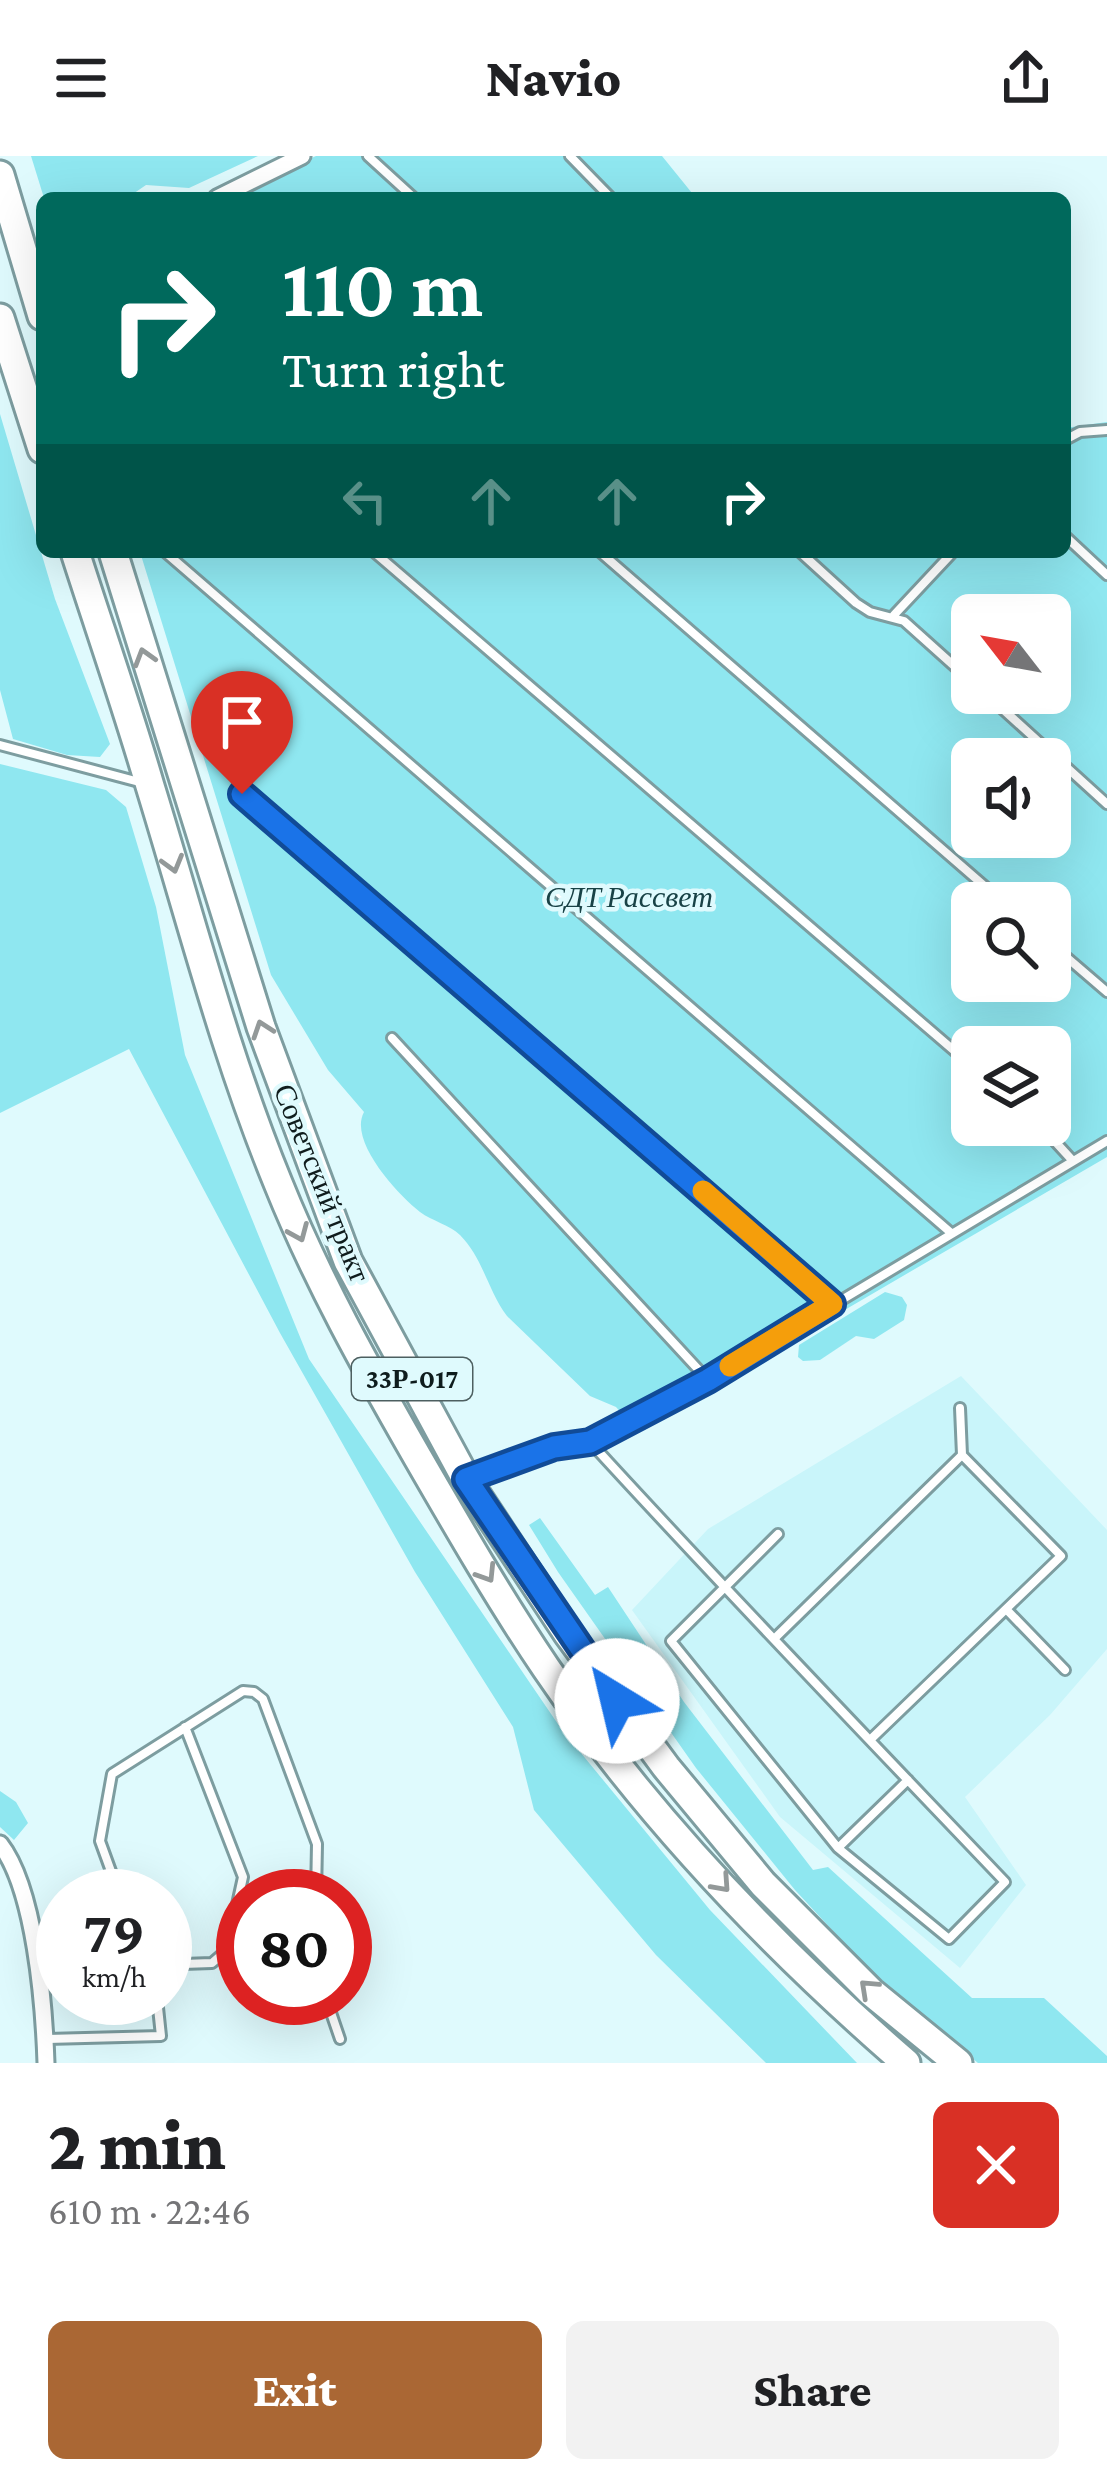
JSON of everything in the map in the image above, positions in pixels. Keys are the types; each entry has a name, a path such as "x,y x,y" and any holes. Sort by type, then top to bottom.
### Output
{"highway":[{"path":"0,176 32,247"},
{"path":"0,318 36,429"},
{"name":"Советский тракт","path":"77,558 223,1035 278,1182 351,1342 463,1537 547,1669 642,1795 772,1937 906,2063"},
{"name":"Советский тракт","path":"114,558 253,1005 348,1262 466,1479 568,1634 666,1767 763,1884 871,1992 958,2063"}],"street":[{"path":"229,192 302,156"},
{"path":"0,1844 15,1863 25,1891 46,2063"}],"lane":[{"path":"368,156 407,192"},
{"path":"570,156 604,192"},
{"path":"1071,437 1107,430"},
{"path":"1071,542 1107,575"},
{"path":"172,558 950,1232"},
{"path":"381,558 951,1048"},
{"path":"607,558 980,882"},
{"path":"807,558 856,603 870,612 895,616 951,664"},
{"path":"895,616 948,558"},
{"path":"1008,714 1107,803"},
{"path":"0,746 150,785"},
{"path":"242,794 832,1304"},
{"path":"1071,961 1107,992"},
{"path":"392,1038 708,1380"},
{"path":"466,1479 554,1447 590,1442 708,1380 1107,1142"},
{"path":"1062,1146 1072,1160"},
{"path":"870,1740 1060,1556 962,1455 959,1408"},
{"path":"590,1442 725,1588 1005,1882 949,1939 838,1848 671,1641 725,1588 778,1534"},
{"path":"774,1639 962,1455"},
{"path":"1006,1609 1065,1670"},
{"path":"110,1869 100,1841 112,1774 243,1691 263,1699 317,1844 317,1869"},
{"path":"185,1727 243,1877 227,1951 212,1964 192,1964"},
{"path":"838,1848 908,1780"},
{"path":"45,2039 161,2036 160,2025"},
{"path":"335,2025 340,2039"}],"shaded area":[{"path":"961,1376 1107,1530 1107,1649 1050,1715 965,1797 1026,1885 960,1968 780,1817 632,1610 708,1529"}],"green space":[{"path":"31,156 258,156 189,188 146,185 136,192 42,192"},
{"path":"316,156 662,156 691,192 240,192"},
{"path":"0,414 36,535 36,558 43,558 110,744 100,757 67,755 13,739 0,690"},
{"name":"СДТ Рассвет","path":"1107,422 1107,1157 637,1431 616,1407 590,1396 507,1316 468,1244 411,1204 388,1181 363,1137 364,1112 328,1070 271,975 142,558 1071,558 1071,427"},
{"path":"0,764 106,790 126,807 156,907 185,1055 309,1359 562,1730 710,1910 857,2063 766,2063 656,1955 534,1810 513,1727 415,1572 280,1333 129,1049 0,1113"},
{"path":"885,1292 902,1297 907,1305 904,1320 874,1339 856,1336 820,1360 798,1357 799,1345"},
{"path":"540,1518 595,1595 608,1587 684,1702 813,1870 828,1867 972,1998 1044,1998 1107,2056 1107,2063 978,2063 872,1973 795,1890 696,1768 558,1572 529,1525"},
{"path":"0,1791 16,1802 28,1823 14,1840 0,1827"}],"slow traffic":[{"path":"703,1191 832,1304 730,1366"}],"route":[{"path":"242,794 832,1304 708,1380 590,1442 554,1447 466,1479 617,1701"}]}
